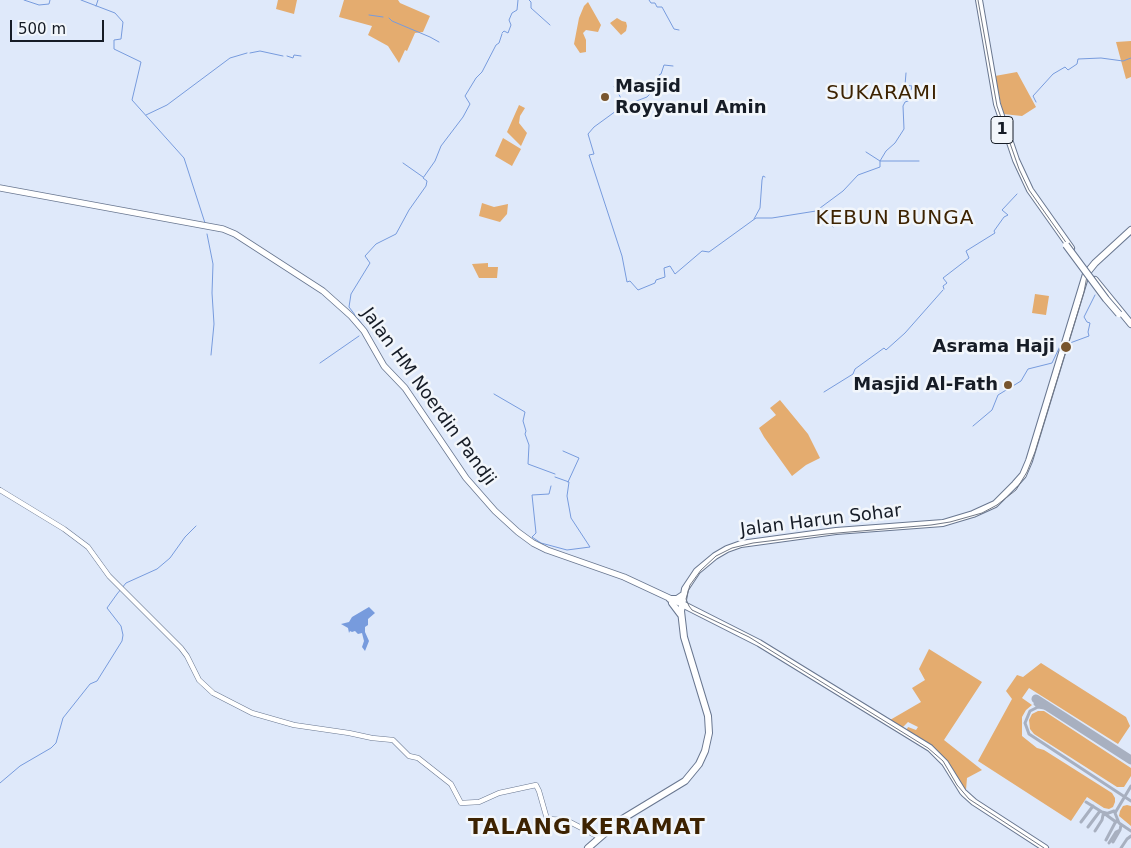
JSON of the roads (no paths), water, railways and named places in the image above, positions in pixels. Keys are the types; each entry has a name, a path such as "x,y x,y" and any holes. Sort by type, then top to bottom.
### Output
{"highway":[{"name":"1","path":"978,2 999,116 1022,181 1106,299 1131,326"},
{"path":"1088,274 1131,231"},
{"name":"1","path":"1067,244 1108,303 1120,313"},
{"name":"Jalan Harun Sohar","path":"588,848 625,817 680,785 692,774 703,757 709,733 708,716 685,639 683,609 688,584 698,570 711,558 727,549 763,540 828,531 943,523 973,514 990,507 998,501 1019,479 1029,461 1088,274"},
{"name":"Jalan Harun Sohar","path":"686,594 695,579 712,560 740,547 838,534 938,526 979,515 998,505 1018,486 1031,464 1070,332"},
{"path":"671,601 686,594 688,604 697,612"},
{"path":"671,601 683,609 748,640 900,731"},
{"path":"683,609 697,612 750,637 900,731 937,758 962,794 973,805 1040,848"},
{"path":"962,794 1045,848"}],"main road":[{"name":"Jalan HM Noerdin Pandji","path":"0,190 222,229 234,234 323,291 361,326 384,366 405,388 460,470 494,512 540,547 624,577 683,609"},
{"path":"0,490 85,544 118,586 181,648 202,685 210,691 260,716 301,727 393,740 409,756 418,758 451,784 455,788 459,800 463,803 479,802 499,793 536,785 540,790 547,819 566,820 599,837"}],"water":[{"path":"369,607 375,613 368,619 368,625 365,627 369,641 365,651 362,647 364,641 362,633 358,634 355,631 350,631 349,633 348,628 341,624 349,622 352,617"}],"waterway":[{"path":"24,0 39,5 49,4 50,0"},
{"path":"81,0 115,13 123,22 121,39 114,40 114,49 141,62 132,100 184,158 205,223"},
{"path":"96,6 98,0"},
{"path":"502,33 504,31 508,33 511,25 509,20 512,13 517,10 518,0"},
{"path":"529,0 531,8 550,25"},
{"path":"649,0 651,3 655,3 657,7 662,7 674,29 679,30"},
{"path":"369,15 383,17"},
{"path":"389,18 439,42"},
{"path":"368,332 349,307 351,294 370,263 365,256 376,244 396,234 409,210 426,186 427,181 423,178 435,161 441,146 463,117 470,104 465,96 482,72 496,45 499,43 502,34"},
{"path":"250,53 260,51 283,56"},
{"path":"146,115 167,105 230,58 247,53"},
{"path":"287,56 293,58 294,55 301,56"},
{"path":"1036,102 1033,96 1053,74 1065,67 1068,70 1077,64 1078,59 1101,58 1123,61 1131,58"},
{"path":"673,66 664,65 659,75 661,82 647,97 618,108 588,134 594,154 589,155 622,256 627,282 630,281 638,290 665,277 664,268 670,266 675,274 702,251 709,252 756,218 772,218 816,211 843,191 858,175 880,167 880,161 886,151 895,143 904,129 903,106 905,102 914,99"},
{"path":"906,73 905,85 912,86 911,90 907,93 907,99"},
{"path":"616,89 624,104"},
{"path":"866,152 880,161 919,161"},
{"path":"403,163 423,177"},
{"path":"754,219 760,208 762,180 763,176 765,177"},
{"path":"944,289 943,286 947,283 943,278 969,258 966,251 995,233 994,231 1004,217 1008,215 1002,210 1017,194"},
{"path":"817,212 833,227"},
{"path":"207,234 213,264 214,324 211,355"},
{"path":"824,392 853,374 855,369 884,348 886,350 905,333 943,290"},
{"path":"1070,343 1089,336 1090,323 1084,317 1095,295"},
{"path":"320,363 359,336"},
{"path":"973,426 992,410 998,395 1021,381 1028,369 1052,363 1061,344"},
{"path":"494,394 525,412 523,421 529,445 528,464 555,474"},
{"path":"563,451 579,458 568,482"},
{"path":"551,486 549,494 532,495 536,533 532,537 541,543 567,550 590,547 571,518 567,496 569,482 555,477"},
{"path":"0,783 20,766 51,748 56,743 63,718 90,684 97,681 122,641 121,626 107,608 117,594 126,583 157,569 170,558 185,537 196,526"}],"tram line":[{"path":"978,0 997,106 1019,169 1029,190 1084,268 1087,276 1084,292 1035,452 1027,472 1016,490 997,505 982,513 950,522 826,534 753,543 732,548 716,556 701,570 690,585 686,599 692,610 749,637 928,748 943,761 957,785 969,799 1044,848"}],"place":[{"name":"Masjid Royyanul Amin","path":"605,97"},
{"name":"Asrama Haji","path":"1066,347"},
{"name":"Masjid Al-Fath","path":"1008,385"}],"district":[{"name":"SUKARAMI","path":"882,94"},
{"name":"KEBUN BUNGA","path":"895,219"},
{"name":"TALANG KERAMAT","path":"587,828"}]}
